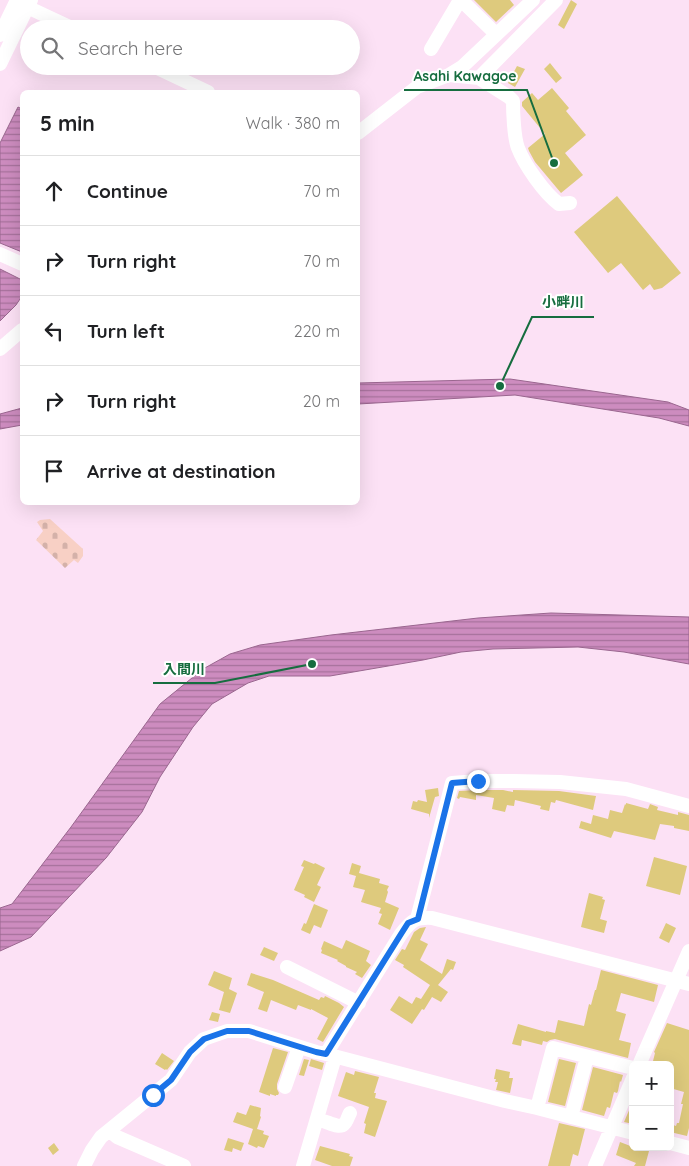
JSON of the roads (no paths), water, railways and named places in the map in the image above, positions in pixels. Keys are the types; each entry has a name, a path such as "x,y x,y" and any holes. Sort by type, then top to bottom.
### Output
{"street":[{"path":"431,49 461,0 496,34"},
{"path":"479,78 556,0"},
{"path":"25,2 58,20"},
{"path":"0,35 25,2"},
{"path":"0,64 25,2"},
{"path":"360,131 417,87 449,75 462,67 526,2"},
{"path":"172,75 204,90"},
{"path":"449,75 479,78 505,94 512,101 517,146 524,160 552,199 559,204 570,203"},
{"path":"0,254 20,263"},
{"path":"0,349 20,332"},
{"path":"418,919 452,783 505,781 570,783 626,789 689,806"},
{"path":"303,1166 317,1120 331,1055 359,1003 408,923 422,917 432,918 683,982"},
{"path":"641,1061 683,982 689,951"},
{"path":"287,967 359,1003"},
{"path":"84,1166 101,1137 171,1080 190,1052 204,1039 227,1031 249,1031 316,1052 629,1132"},
{"path":"285,1087 299,1047"},
{"path":"537,1108 553,1048 629,1067"},
{"path":"571,1117 588,1057"},
{"path":"595,1166 629,1087"},
{"path":"317,1120 323,1120 332,1125 340,1126 344,1124 350,1113"},
{"path":"110,1131 117,1137 184,1166"},
{"path":"674,1144 689,1148"}],"place":[{"name":"Asahi Kawagoe","path":"554,163"},
{"name":"小畔川","path":"500,386"},
{"name":"入間川","path":"312,664"}]}
